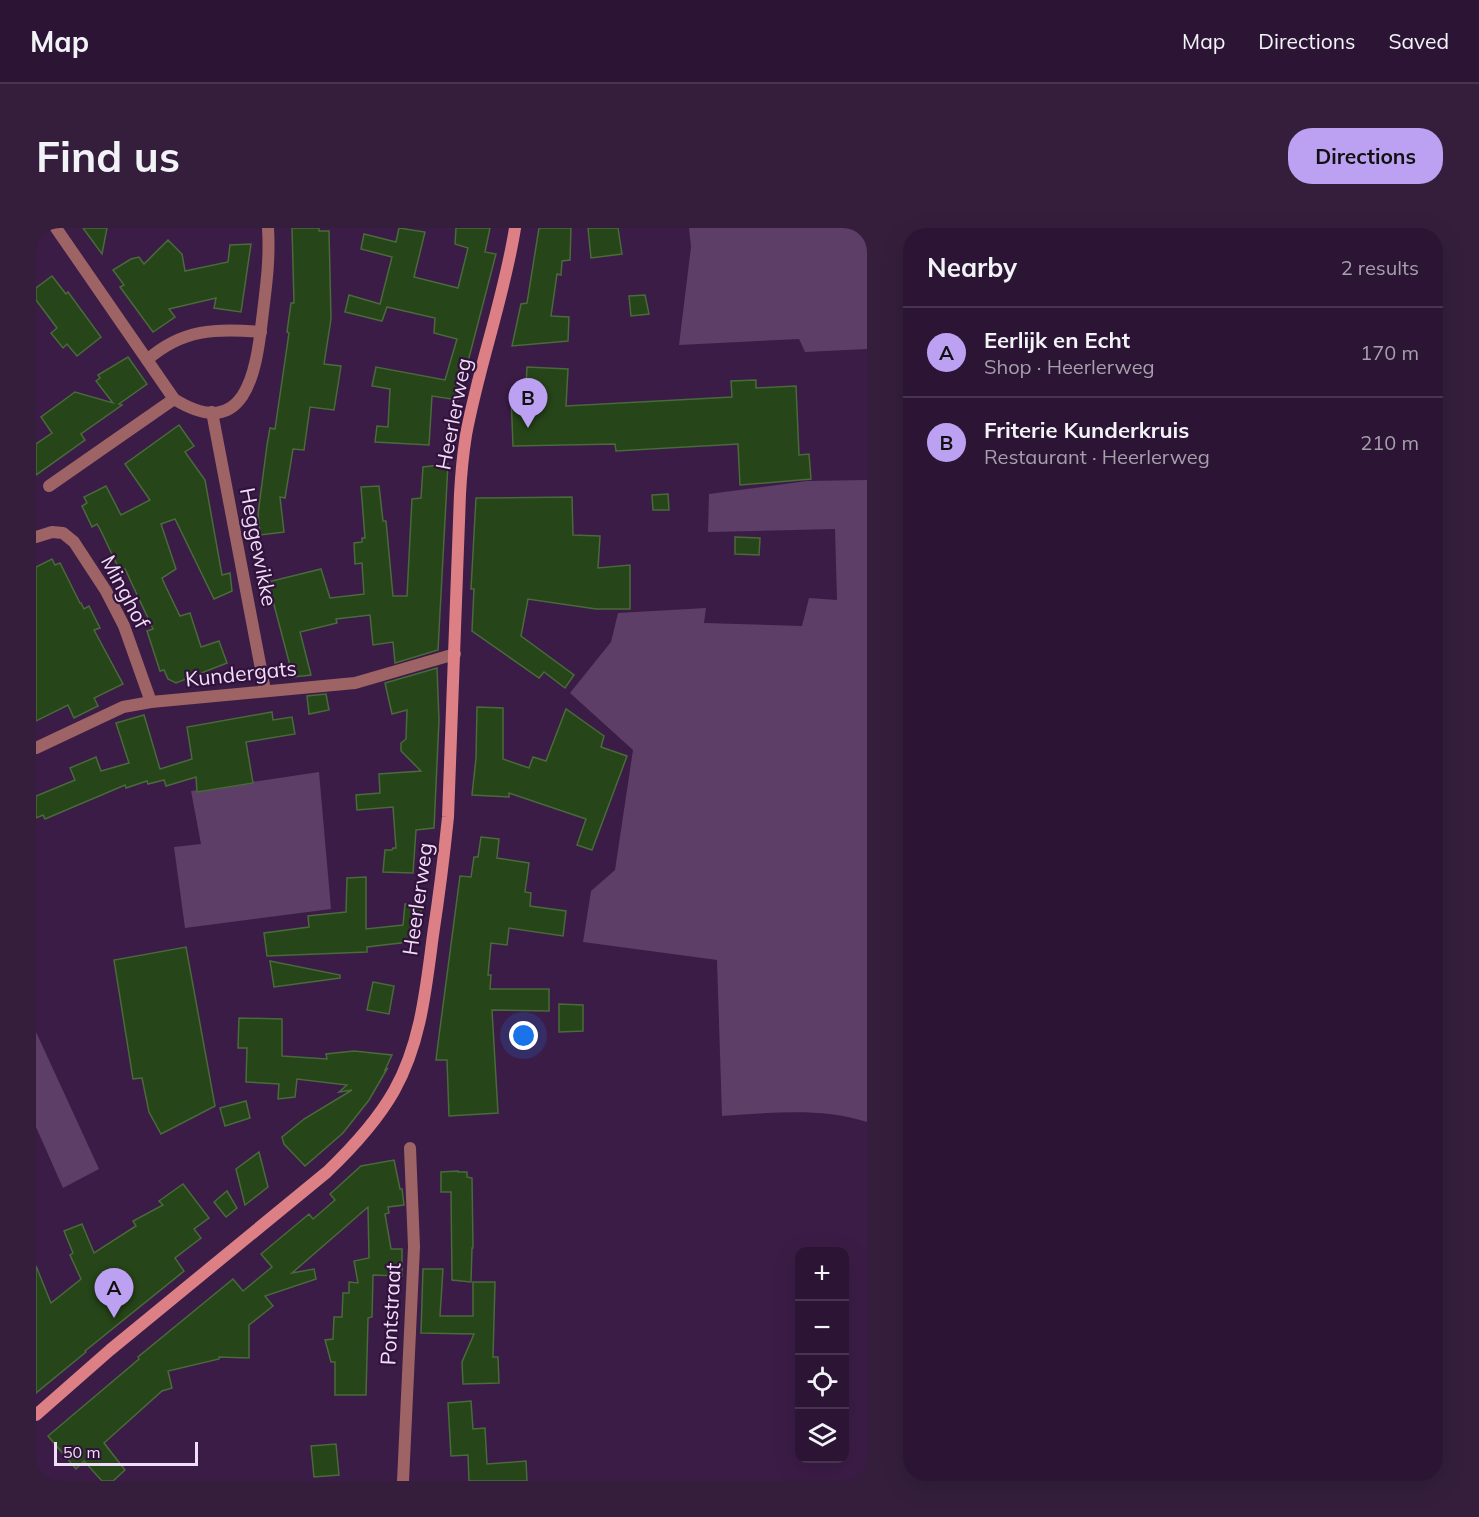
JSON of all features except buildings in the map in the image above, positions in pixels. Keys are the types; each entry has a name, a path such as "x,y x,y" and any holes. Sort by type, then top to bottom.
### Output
{"main road":[{"name":"Heerlerweg","path":"36,1415 110,1350 327,1172 384,1107 394,1090 414,1042 422,1010 448,817 460,494 465,442 502,293 515,228"}],"street":[{"path":"56,228 174,399 202,412 224,410 235,404 246,392 255,368 270,261 268,228"},
{"path":"147,360 160,348 192,334 225,329 261,332"},
{"path":"49,486 174,399"},
{"name":"Heggewikke","path":"212,412 265,690"},
{"name":"Minghof","path":"36,537 52,532 63,532 74,542 106,591 124,626 151,702"},
{"name":"Kundergats","path":"36,748 123,707 265,690 355,683 454,654"},
{"name":"Pontstraat","path":"403,1481 414,1248 410,1148"}],"shaded area":[{"path":"689,228 867,228 867,349 805,352 799,339 679,345 691,247"},
{"path":"867,480 867,1122 831,1114 813,1113 722,1116 717,960 583,942 591,891 615,870 633,750 570,693 611,642 618,613 706,608 704,623 802,626 809,598 837,600 835,529 708,532 709,494 807,481"},
{"path":"319,772 331,909 185,928 174,847 201,844 191,791"},
{"path":"36,1032 99,1169 63,1188 36,1127"}],"place":[{"name":"Friterie Kunderkruis","path":"528,428"},
{"name":"Eerlijk en Echt","path":"114,1318"}]}
